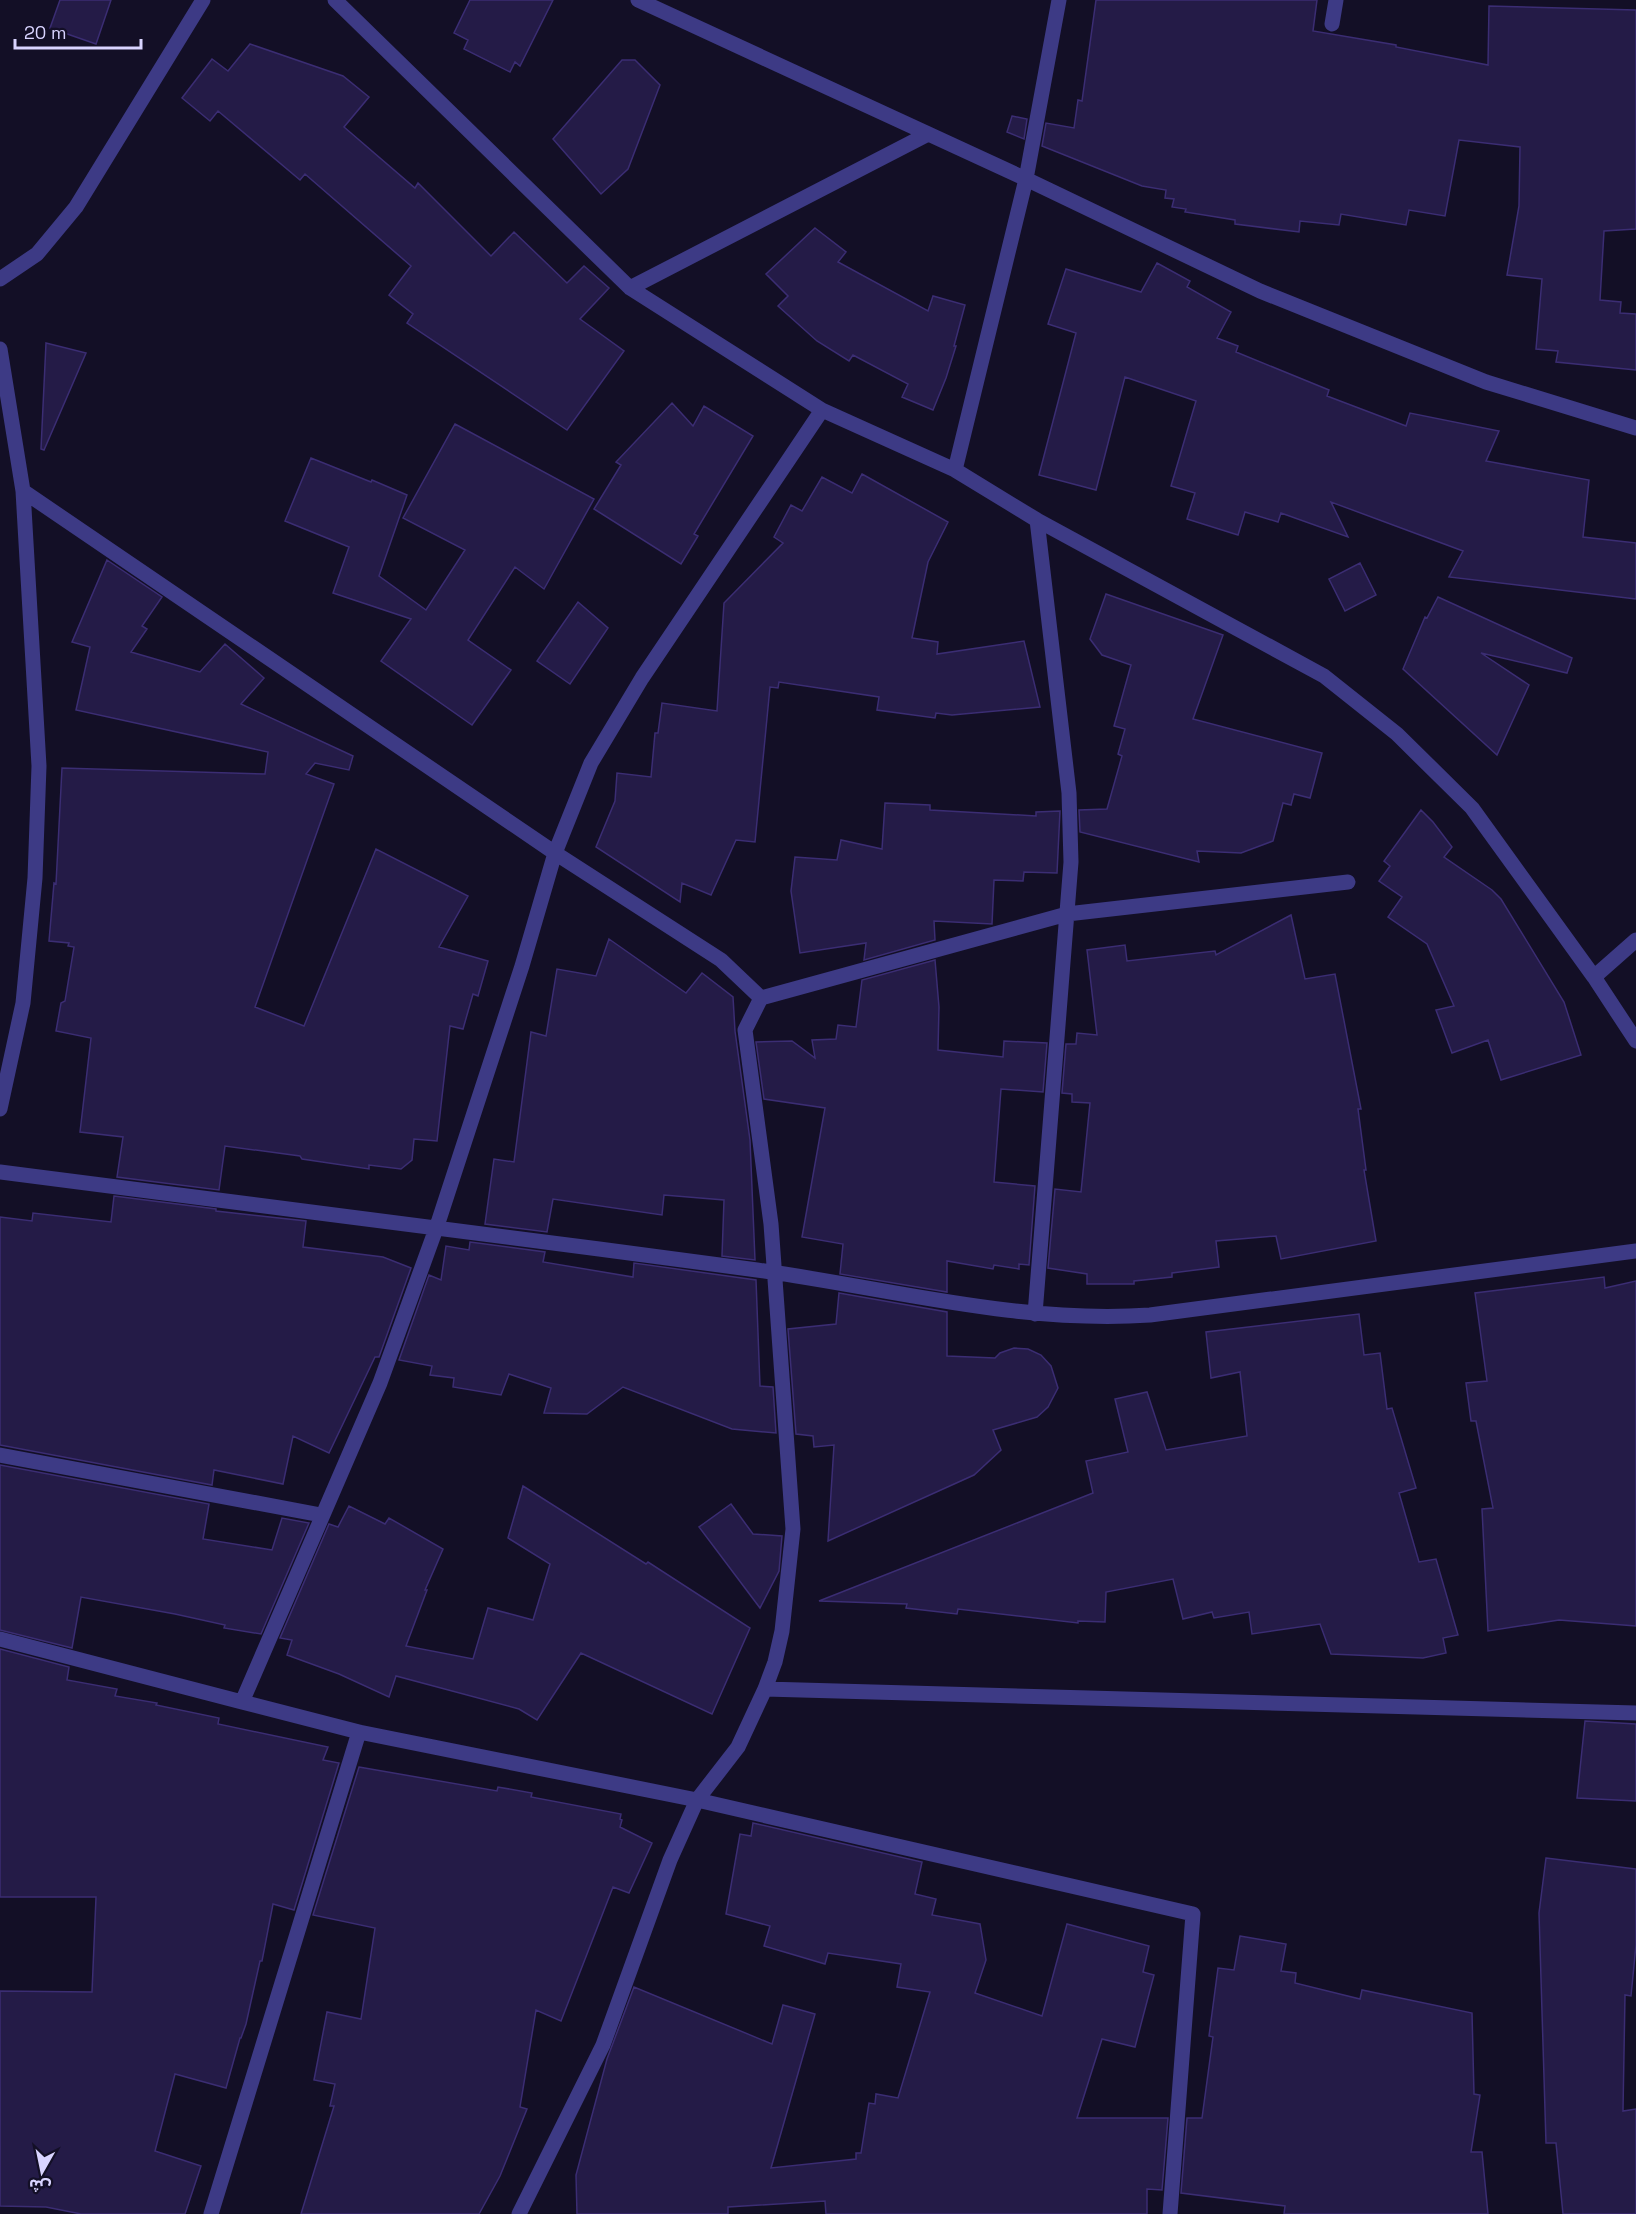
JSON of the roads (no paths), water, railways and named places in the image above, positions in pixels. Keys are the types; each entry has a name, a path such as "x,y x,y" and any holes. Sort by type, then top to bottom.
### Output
{"street":[{"path":"0,279 37,254 76,207 203,0"},
{"path":"335,0 630,288 822,410 956,470 1037,520 1324,676 1397,734 1472,808 1594,977 1636,1041"},
{"path":"956,470 1026,179 1059,0"},
{"path":"1332,24 1336,0"},
{"path":"641,1 1271,295 1486,382 1636,428"},
{"path":"630,288 928,134"},
{"path":"0,349 23,491 39,766 36,855 23,1003 0,1109"},
{"path":"242,1702 380,1383 437,1227 522,966 555,853 591,763 617,718 822,410"},
{"path":"23,491 555,853 721,960 761,998"},
{"path":"1035,1314 1071,862 1069,793 1037,520"},
{"path":"519,2214 603,2045 670,1860 697,1800 738,1747 765,1689 775,1662 782,1631 793,1529 771,1224 745,1030 761,998 1066,914 1348,882"},
{"path":"1594,977 1636,940"},
{"path":"0,1172 773,1272 952,1304 1035,1314 1105,1318 1150,1315 1636,1251"},
{"path":"0,1455 321,1515"},
{"path":"0,1639 359,1731 697,1800 1193,1914 1170,2214"},
{"path":"765,1689 1636,1713"},
{"path":"211,2214 359,1731"}]}
